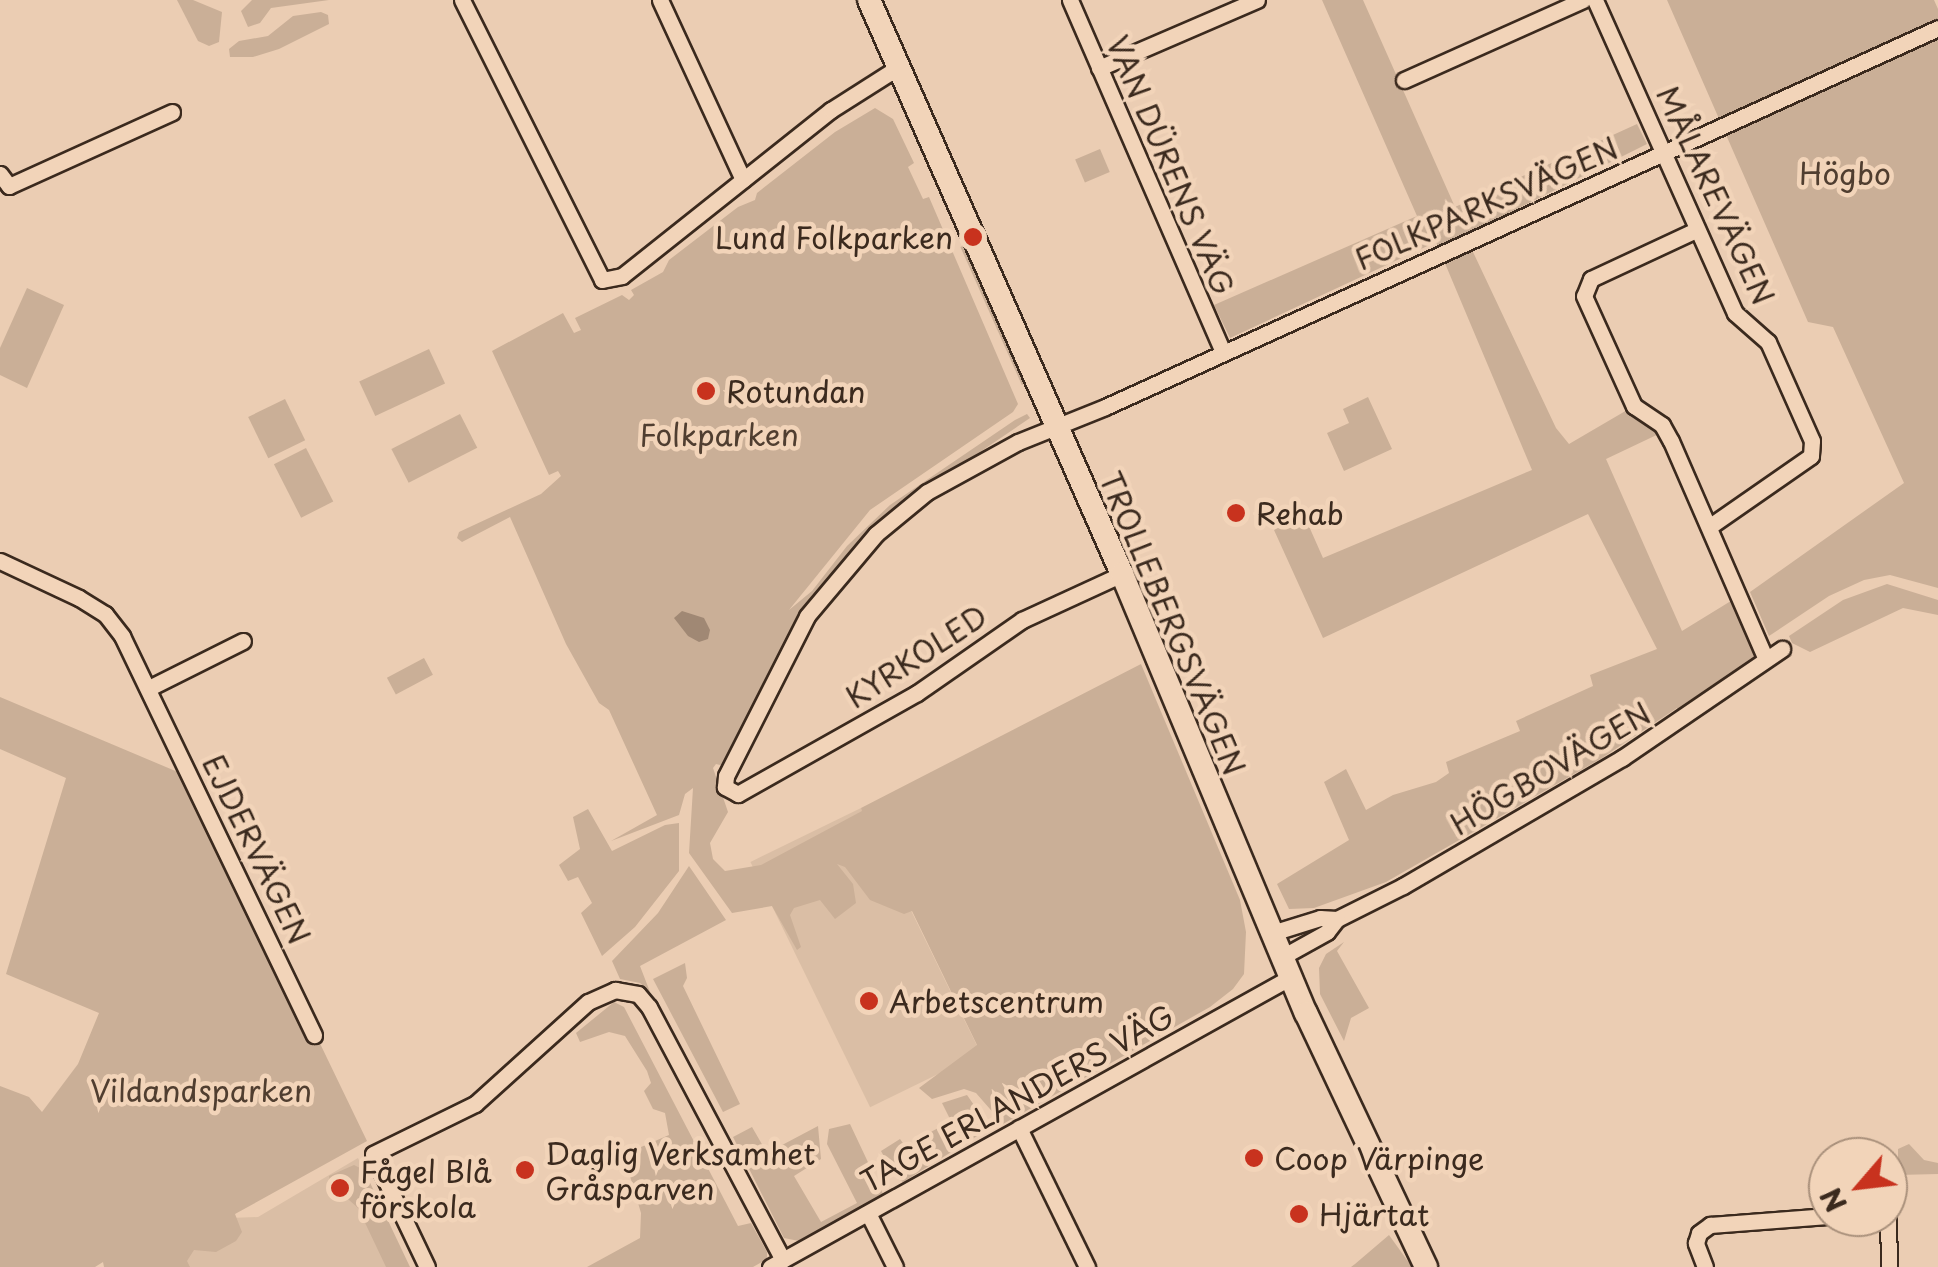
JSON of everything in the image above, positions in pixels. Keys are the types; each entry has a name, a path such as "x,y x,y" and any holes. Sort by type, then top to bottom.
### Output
{"street":[{"path":"462,0 602,280 622,276 831,110 897,68"},
{"path":"660,0 743,180"},
{"name":"TROLLEBERGSVÄGEN","path":"869,0 1122,574 1286,967 1426,1267"},
{"name":"VAN DÜRENS VÄG","path":"1070,0 1222,352"},
{"path":"1099,68 1257,0"},
{"path":"1404,80 1583,0"},
{"name":"MÅLAREVÄGEN","path":"1595,0 1735,313 1768,342 1812,440 1811,456 1708,527"},
{"name":"FOLKPARKSVÄGEN","path":"744,792 729,792 724,782 795,636 855,556 896,515 927,492 1056,427 1938,28"},
{"path":"0,174 8,186 172,112"},
{"path":"1696,230 1591,279 1584,296 1634,406 1662,425 1766,659"},
{"name":"EJDERVÄGEN","path":"0,561 104,614 122,636 314,1034"},
{"name":"KYRKOLED","path":"744,792 917,692 1022,620 1122,574"},
{"path":"149,688 243,641"},
{"name":"HÖGBOVÄGEN","path":"1286,967 1327,932 1336,919 1403,886 1549,803 1682,721 1782,649"},
{"name":"HÖGBOVÄGEN","path":"1272,933 1320,918 1336,919"},
{"name":"TAGE ERLANDERS VÄG","path":"777,1263 1019,1128 1286,967"},
{"path":"427,1267 373,1154 474,1104 588,1002 615,990 638,994 649,1008 777,1263"},
{"path":"1019,1128 1086,1267"},
{"path":"868,1213 894,1267"},
{"path":"1705,1267 1696,1243 1699,1233 1710,1225 1808,1218"},
{"path":"1888,1237 1889,1267"}],"shaded area":[{"path":"682,611 704,618 710,630 708,639 699,642 688,636 674,618"},
{"path":"861,808 981,1053 870,1107 750,862"},
{"name":"Fågel Blå förskola","path":"358,1158 408,1267 155,1267 230,1218 258,1217"}],"green space":[{"path":"177,0 193,0 222,12 219,42 209,46 198,41"},
{"path":"252,0 329,0 271,8 260,23 248,27 241,11"},
{"path":"1322,0 1363,0 1455,207 1637,124 1647,144 1465,235 1556,428 1569,444 1634,406 1665,431 1606,459 1682,631 1739,596 1766,659 1682,721 1677,708 1602,758 1386,882 1314,908 1289,909 1277,884 1349,840 1324,782 1346,769 1366,810 1393,795 1436,782 1449,773 1446,762 1520,731 1516,721 1593,686 1590,675 1657,649 1588,514 1323,638 1274,530 1304,515 1323,558 1532,470 1436,242 1230,338 1214,305 1417,216"},
{"name":"Högbo","path":"1667,0 1934,0 1938,9 1938,588 1890,575 1864,580 1829,596 1769,636 1750,592 1904,483 1833,327 1808,322"},
{"path":"321,12 328,15 329,24 279,49 253,57 230,57 229,49 239,41 268,36 293,16"},
{"name":"Folkparken","path":"875,108 893,119 914,163 908,167 923,199 929,197 1018,404 1013,412 870,510 789,610 812,591 847,546 890,505 1015,420 1027,414 1030,418 875,523 796,618 724,766 716,764 713,768 728,812 710,843 713,859 725,871 761,865 862,811 861,808 1141,664 1240,900 1246,932 1244,974 1233,989 1210,1007 1003,1124 976,1093 964,1089 932,1099 919,1088 977,1045 912,911 904,914 870,900 845,867 837,864 853,884 856,903 835,919 820,900 794,908 790,915 801,947 797,950 772,906 732,913 689,853 693,788 685,794 679,815 611,841 657,815 609,710 599,703 566,644 510,517 462,542 457,538 459,532 541,494 561,476 558,471 549,475 492,351 563,313 574,333 581,330 575,318 622,295 629,300 634,295 631,290 663,272 669,260 738,207 755,200 757,193 835,132"},
{"path":"1100,149 1110,172 1085,183 1075,160"},
{"path":"965,245 1026,383 1022,385 960,247"},
{"path":"27,288 64,305 27,388 0,375 0,348"},
{"path":"429,349 445,383 375,416 359,382"},
{"path":"1368,397 1392,449 1344,471 1327,433 1349,423 1343,409"},
{"path":"285,399 305,440 268,458 248,417"},
{"path":"460,414 477,448 409,483 391,449"},
{"path":"306,448 333,501 301,518 274,464"},
{"path":"1887,584 1938,600 1938,615 1903,608 1810,652 1792,643 1789,636 1843,600"},
{"path":"424,658 433,675 396,694 387,678"},
{"name":"Vildandsparken","path":"0,697 192,778 367,1141 235,1214 242,1232 236,1241 216,1252 194,1250 187,1261 190,1267 104,1267 103,1262 95,1267 0,1267 0,1086 29,1097 42,1112 78,1064 99,1013 6,974 66,778 0,749"},
{"path":"588,809 612,851 665,825 679,823 679,871 635,927 602,956 581,913 592,903 578,877 568,881 559,865 580,849 573,817"},
{"path":"689,866 726,920 640,966 650,992 640,983 620,979 612,961 658,913"},
{"path":"1344,942 1337,951 1369,1008 1351,1018 1344,1041 1320,994 1319,968 1326,954"},
{"path":"685,963 687,978 683,986 740,1104 723,1112 653,979"},
{"path":"614,1002 624,1007 738,1226 751,1223 767,1252 767,1259 753,1267 587,1267 640,1238 641,1213 627,1166 634,1150 669,1135 665,1113 653,1109 644,1091 651,1083 647,1071 625,1036 609,1032 580,1042 576,1033"},
{"path":"967,1095 990,1128 903,1182 895,1177 881,1151 900,1139 905,1146 951,1121 942,1103"},
{"path":"850,1124 883,1194 799,1241 784,1238 733,1137 752,1127 767,1153 818,1126 821,1159 794,1176 821,1222 857,1203 827,1144 829,1129"},
{"path":"1908,1144 1924,1160 1938,1163 1938,1174 1908,1175"},
{"path":"354,1165 364,1170 410,1267 386,1267 358,1208 330,1183 329,1176"},
{"path":"1389,1235 1412,1267 1351,1267 1355,1264"}],"place":[{"name":"Lund Folkparken","path":"973,237"},
{"name":"Rotundan","path":"706,391"},
{"name":"Rehab","path":"1236,513"},
{"name":"Arbetscentrum","path":"869,1001"},
{"name":"Coop Värpinge","path":"1254,1158"},
{"name":"Daglig Verksamhet Gråsparven","path":"525,1170"},
{"name":"Fågel Blå förskola","path":"340,1188"},
{"name":"Hjärtat","path":"1299,1214"}]}
